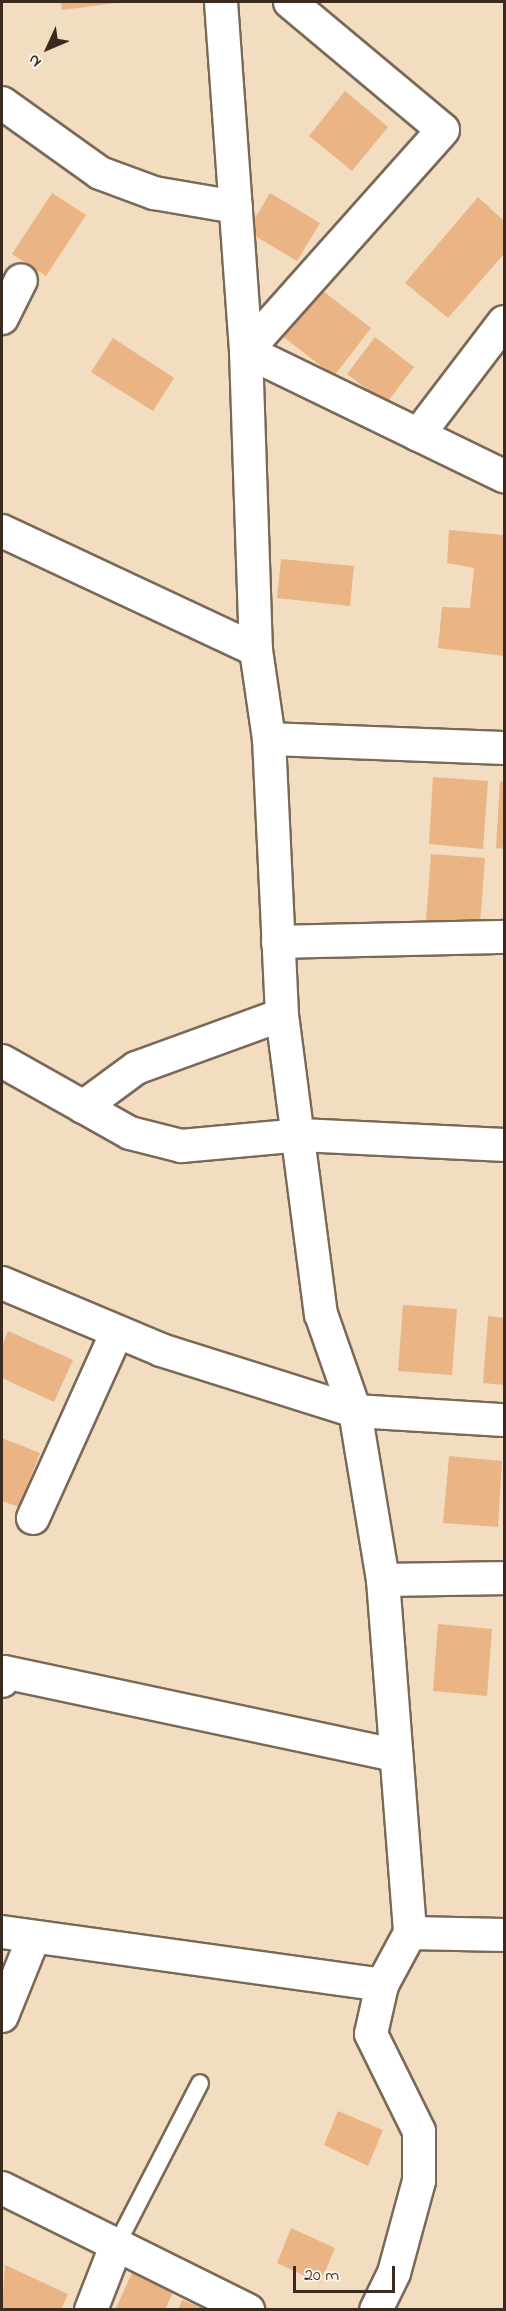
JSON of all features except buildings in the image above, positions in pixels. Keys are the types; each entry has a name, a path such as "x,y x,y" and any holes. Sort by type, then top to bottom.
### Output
{"street":[{"path":"221,2 246,351 256,650 269,739 282,1015 301,1135 321,1314 355,1411 383,1580 410,1933 382,1985 371,2034 419,2131 419,2181 394,2273 381,2308"},
{"path":"246,351 443,130 290,2"},
{"path":"2,103 100,173 154,193 236,207"},
{"path":"2,318 21,280"},
{"path":"417,435 504,322"},
{"path":"246,351 504,476"},
{"path":"2,531 256,650"},
{"path":"269,739 504,748"},
{"path":"278,942 504,938"},
{"path":"83,1107 136,1068 282,1015"},
{"path":"2,1061 130,1133 181,1146 301,1135 504,1145"},
{"path":"2,1283 117,1332 355,1411 504,1420"},
{"path":"33,1518 117,1332"},
{"path":"383,1580 504,1578"},
{"path":"2,1681 4,1672 396,1755"},
{"path":"2,1932 33,1939 382,1985"},
{"path":"410,1933 504,1935"},
{"path":"2,2016 33,1939"},
{"path":"2,2188 248,2310"},
{"path":"91,2310 116,2246"}],"lane":[{"path":"116,2246 200,2083"}]}
